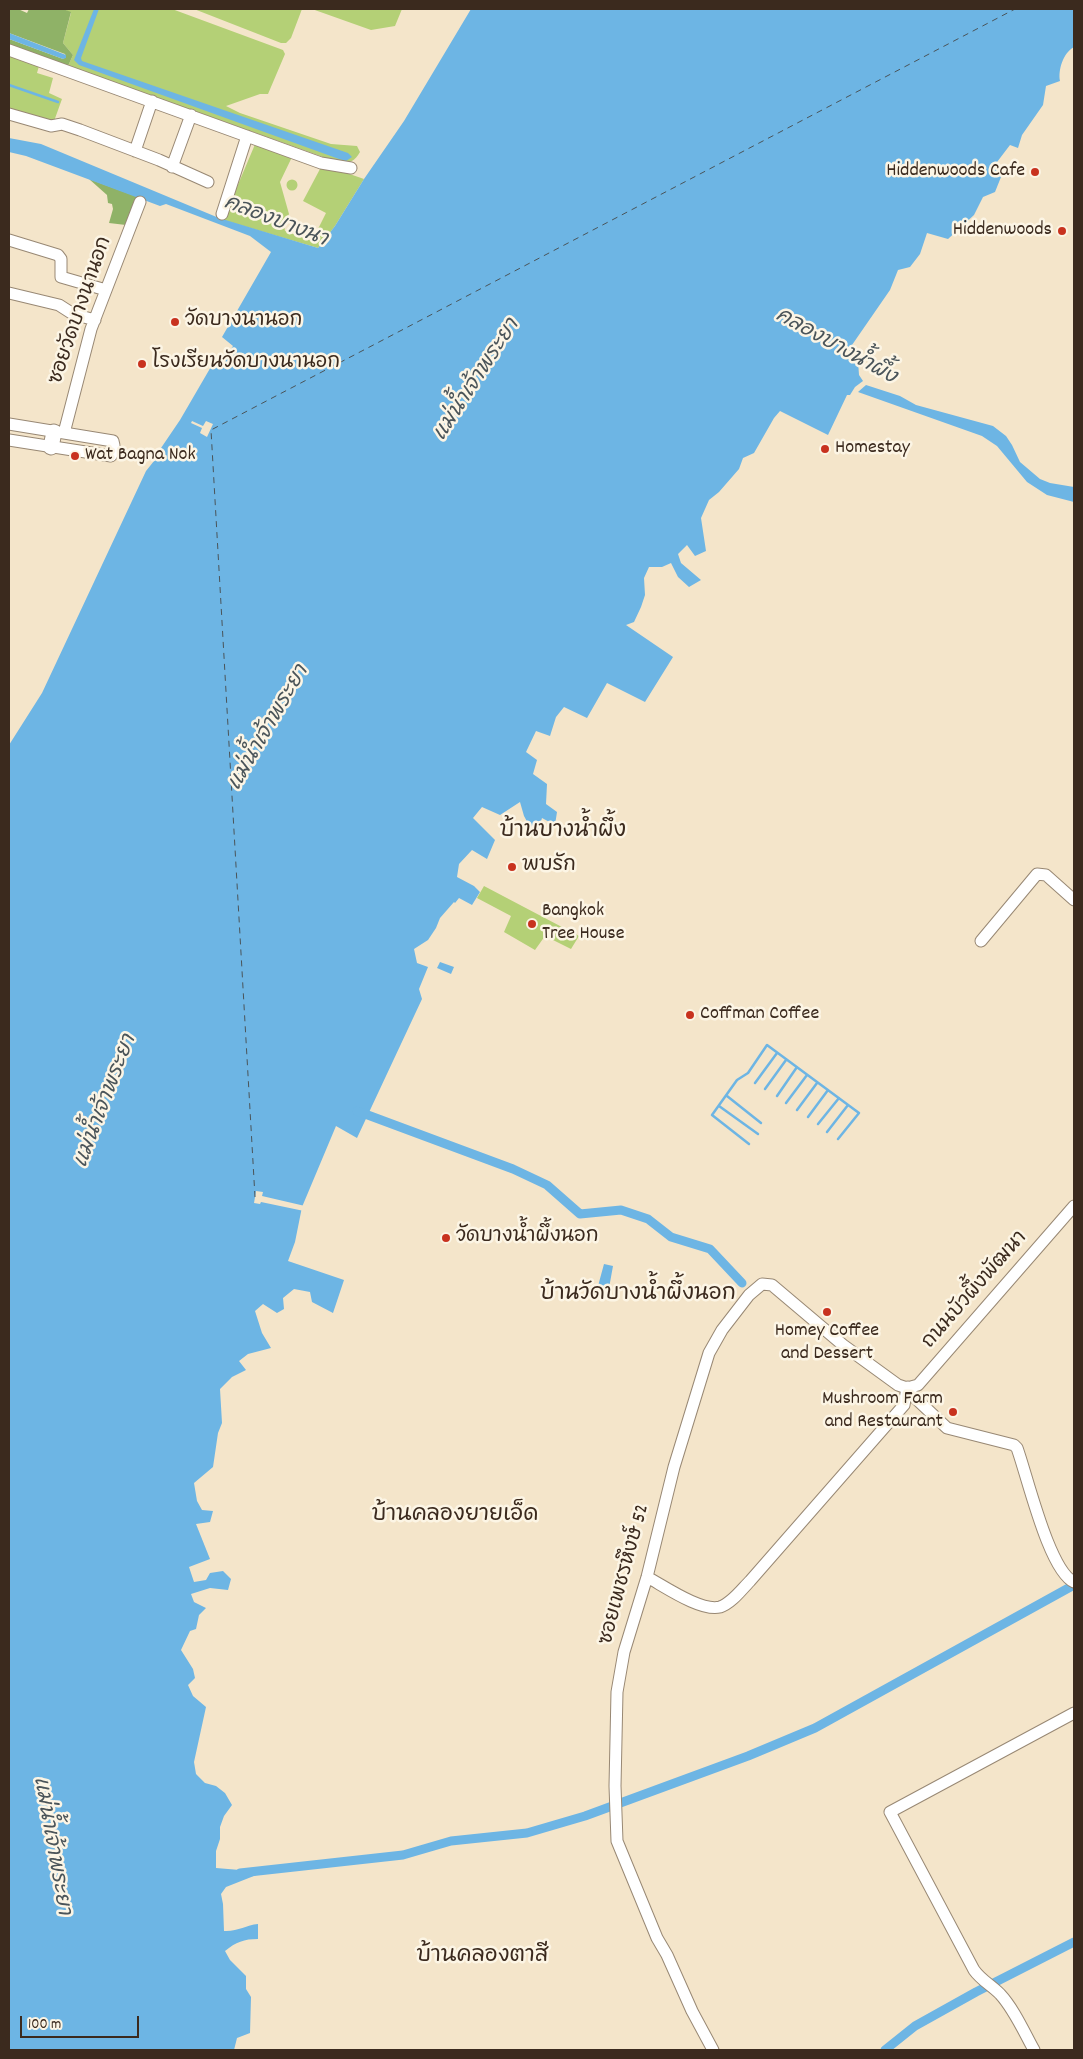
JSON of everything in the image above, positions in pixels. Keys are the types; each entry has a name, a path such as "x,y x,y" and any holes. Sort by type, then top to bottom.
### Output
{"street":[{"path":"9,50 321,163 351,168"},
{"path":"135,151 152,101"},
{"path":"9,114 51,126 62,124 135,151 208,182"},
{"path":"172,167 191,116"},
{"path":"222,214 247,136"},
{"name":"ซอยวัดบางนานอก","path":"56,437 74,388 95,320 140,202"},
{"path":"9,240 58,256 61,259 61,277 106,290"},
{"path":"9,293 59,305 73,314 95,320"},
{"path":"9,424 56,437"},
{"path":"9,440 56,437"},
{"path":"981,941 1036,874 1046,876 1074,900"},
{"name":"ถนนบัวผึ้งพัฒนา","path":"905,1387 918,1385 1074,1206"},
{"name":"ซอยเพชรหึงษ์ 52","path":"713,2050 657,1938 617,1841 617,1692 619,1676 624,1652 648,1577 674,1467 709,1353 722,1330 749,1295 762,1284 772,1285 843,1345 905,1387"},
{"path":"648,1577 694,1603 710,1607 720,1607 728,1603 904,1405 905,1387"},
{"path":"905,1387 910,1394 947,1428 1014,1445 1017,1448 1035,1510 1061,1568 1072,1581"},
{"path":"1034,2050 1005,2000 994,1988 980,1979 966,1956 890,1812 1074,1713"}],"green space":[{"path":"9,9 18,9 27,13 29,9 63,9 71,12 63,43 73,55 68,66 9,45 9,39 63,59 66,57 65,54 9,33"},
{"path":"63,9 172,9 283,50 285,54 268,94 260,94 226,106 240,113 331,144 357,146 360,152 352,161 340,163 68,66 73,55 63,43 71,13"},
{"path":"194,9 302,9 291,38 286,43 281,43"},
{"path":"312,9 402,9 395,26 371,30"},
{"path":"9,55 39,66 37,73 53,78 49,93 62,99 53,124 9,111"},
{"path":"256,142 292,157 280,182 289,214 284,225 285,231 312,241 326,213 303,201 320,169 338,170 364,179 335,226 318,248 223,220"},
{"path":"89,179 138,197 126,225 109,223 113,209 112,204 108,203 107,195"},
{"path":"292,179 298,185 292,191 286,185"},
{"name":"Bangkok Tree House","path":"484,886 579,936 571,949 545,936 535,950 504,932 511,916 477,898"}],"water":[{"path":"94,9 99,9 81,58 82,61 348,153 352,157 346,161 339,159 79,65 74,60"},
{"path":"471,9 1074,9 1074,47 1067,53 1062,62 1060,81 1046,86 1043,105 1022,135 1018,148 1010,145 994,166 1001,177 995,192 983,197 974,215 948,239 927,233 920,254 910,267 898,270 890,290 852,345 858,361 859,375 863,381 855,387 850,395 847,395 828,435 780,411 754,453 743,458 739,469 719,492 709,500 701,518 706,551 695,556 687,545 678,554 681,563 701,580 689,587 678,577 671,563 662,567 649,567 644,578 645,595 641,607 634,622 626,625 673,657 645,702 607,683 587,718 564,707 556,717 550,736 536,731 526,752 537,760 533,774 547,784 546,804 557,812 555,825 542,818 536,838 524,816 520,802 500,815 482,807 473,818 495,840 487,859 472,850 459,864 457,877 474,886 480,892 472,905 459,898 454,902 440,918 428,940 414,949 417,963 428,967 419,989 422,999 357,1138 336,1126 302,1207 295,1242 288,1261 344,1280 333,1313 312,1302 310,1292 294,1289 283,1298 284,1309 277,1313 263,1304 255,1311 262,1333 271,1348 248,1354 239,1361 246,1370 232,1377 220,1389 222,1423 218,1433 213,1467 194,1483 197,1501 202,1510 213,1511 210,1522 196,1524 210,1559 189,1567 194,1582 206,1580 210,1573 223,1571 231,1579 228,1590 210,1588 191,1594 194,1602 206,1608 199,1615 196,1629 190,1631 181,1650 193,1669 195,1678 188,1685 193,1696 206,1707 194,1762 196,1774 205,1783 216,1786 225,1793 232,1805 224,1816 220,1827 220,1839 216,1851 216,1868 264,1872 226,1887 221,1894 224,1931 258,1924 258,1939 240,1942 225,1951 230,1960 246,1976 246,1989 251,1997 250,2033 237,2038 234,2050 9,2050 9,745 42,693 146,471 158,456 161,448 180,420 212,365 218,368 233,346 222,337 271,252 250,236 166,204 160,206 26,156 9,152 9,138 41,144 219,218 318,248 335,226 364,179 404,121"},
{"path":"9,33 66,55 66,58 63,59 9,39"},
{"path":"866,385 900,396 916,405 993,426 1006,436 1020,462 1040,479 1050,483 1074,487 1074,502 1047,495 1027,482 997,446 982,436 858,392"},
{"path":"440,962 454,967 451,974 437,968"},
{"path":"604,1264 613,1266 609,1288 598,1286"}],"pier":[{"path":"192,421 203,426 206,421 213,424 207,437 200,433 202,428 191,423"},
{"path":"256,1191 263,1192 262,1196 305,1206 304,1211 261,1202 260,1204 254,1203"}],"waterway":[{"path":"9,85 58,102"},
{"path":"749,1144 712,1115 737,1080 748,1073 767,1045 859,1113 838,1139"},
{"path":"755,1083 777,1053"},
{"path":"765,1089 786,1060"},
{"path":"777,1096 797,1067"},
{"path":"786,1103 807,1075"},
{"path":"797,1110 817,1083"},
{"path":"808,1117 828,1090"},
{"path":"727,1096 761,1123"},
{"path":"818,1124 839,1098"},
{"path":"827,1132 848,1105"},
{"path":"719,1106 758,1134"},
{"path":"357,1111 513,1169 547,1185 580,1214 621,1210 648,1219 671,1237 710,1249 742,1283"},
{"path":"240,1873 403,1855 451,1841 527,1833 585,1816 748,1756 815,1728 1074,1585"},
{"path":"885,2050 915,2026 976,1992 1074,1942"}],"ferry route":[{"path":"255,1197 211,430 1015,9"}],"place":[{"name":"Hiddenwoods Cafe","path":"1035,172"},
{"name":"Hiddenwoods","path":"1062,231"},
{"name":"วัดบางนานอก","path":"175,322"},
{"name":"โรงเรียนวัดบางนานอก","path":"142,364"},
{"name":"Homestay","path":"825,449"},
{"name":"Wat Bagna Nok","path":"75,456"},
{"name":"พบรัก","path":"512,867"},
{"name":"Bangkok Tree House","path":"532,924"},
{"name":"Coffman Coffee","path":"690,1015"},
{"name":"วัดบางน้ำผึ้งนอก","path":"446,1238"},
{"name":"Homey Coffee and Dessert","path":"827,1312"},
{"name":"Mushroom Farm and Restaurant","path":"953,1412"}],"district":[{"name":"บ้านบางน้ำผึ้ง","path":"563,833"},
{"name":"บ้านวัดบางน้ำผึ้งนอก","path":"638,1296"},
{"name":"บ้านคลองยายเอ็ด","path":"455,1517"},
{"name":"บ้านคลองตาสี","path":"482,1958"}],"water label":[{"name":"คลองบางนา","path":"275,223"},
{"name":"คลองบางน้ำผึ้ง","path":"835,348"},
{"name":"แม่น้ำเจ้าพระยา","path":"478,381"},
{"name":"แม่น้ำเจ้าพระยา","path":"270,729"},
{"name":"แม่น้ำเจ้าพระยา","path":"107,1102"},
{"name":"แม่น้ำเจ้าพระยา","path":"50,1846"}]}
